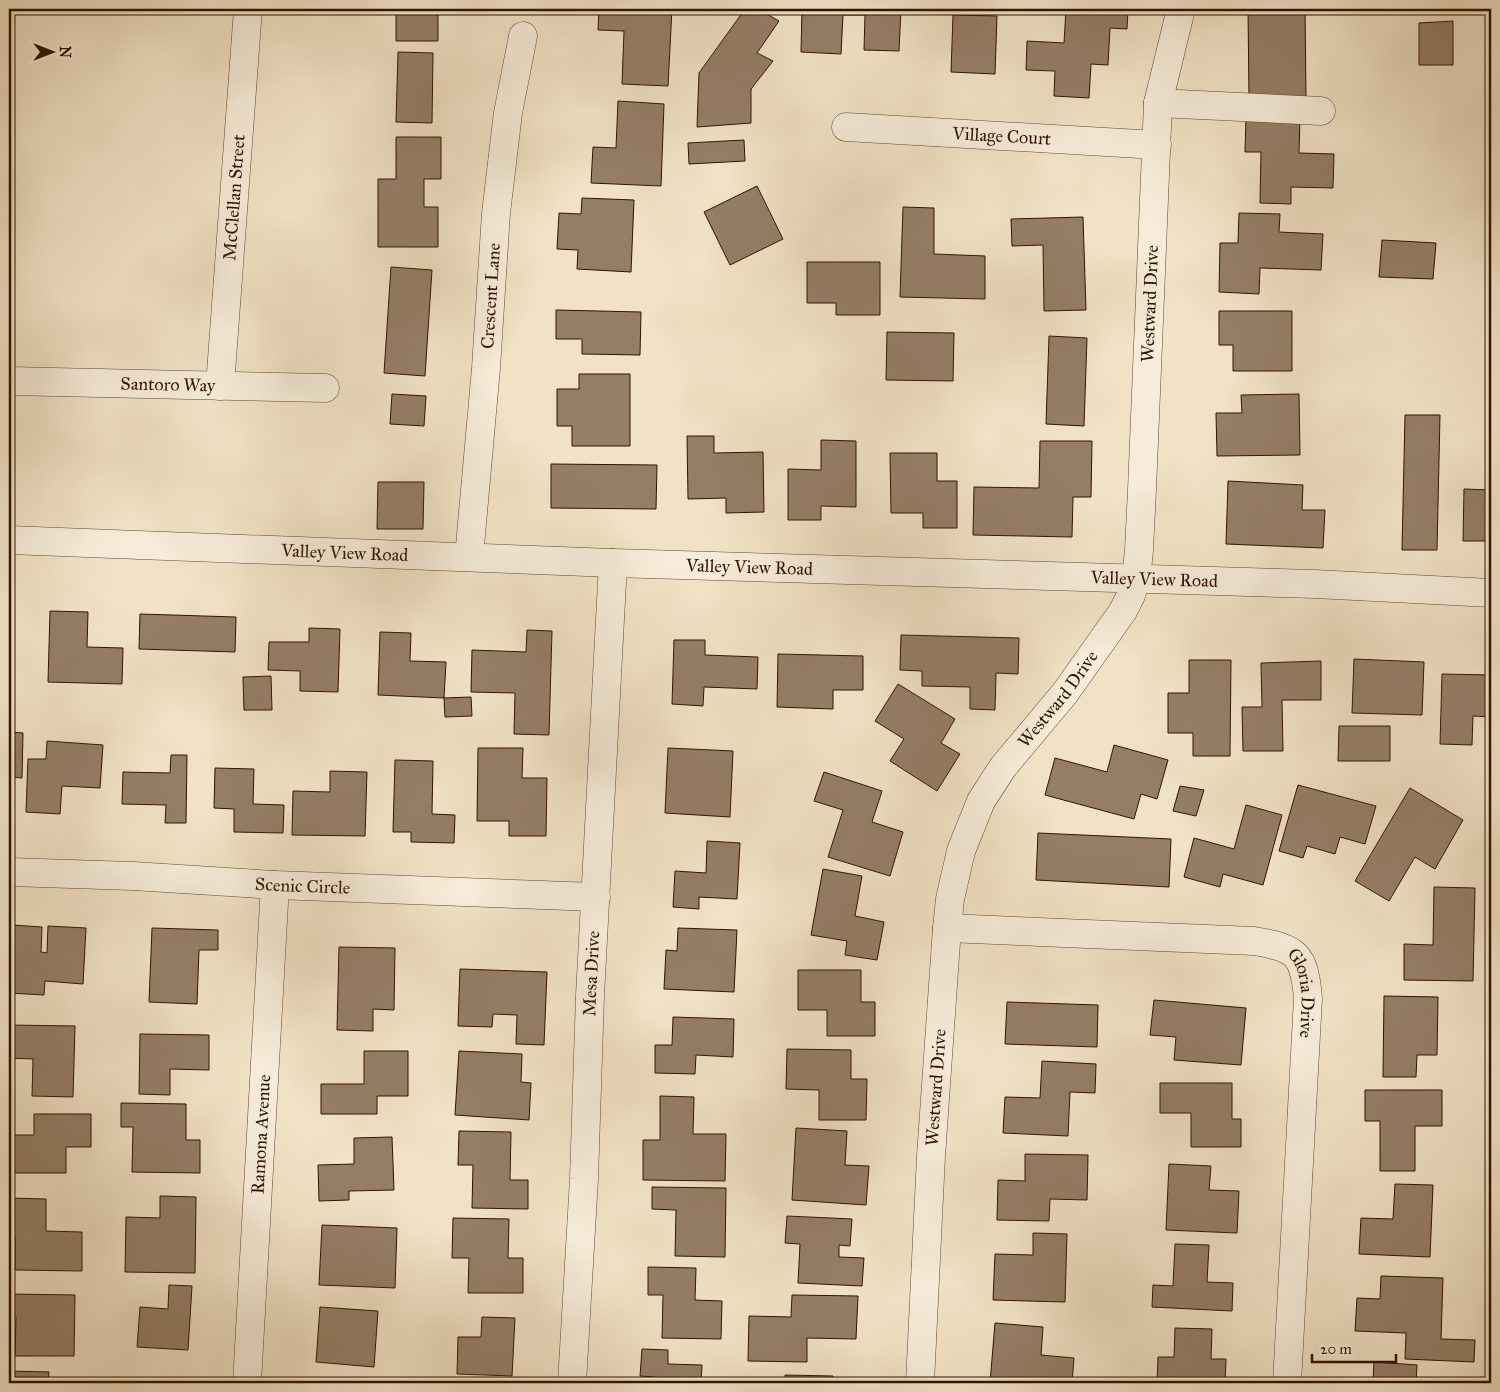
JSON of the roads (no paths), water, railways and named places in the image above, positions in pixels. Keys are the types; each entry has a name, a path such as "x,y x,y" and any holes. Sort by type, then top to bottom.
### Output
{"street":[{"name":"McClellan Street","path":"220,386 248,9"},
{"name":"Westward Drive","path":"920,1383 931,1156 946,928 950,899 961,851 981,801 1003,767 1065,693 1123,611 1132,595 1136,580 1139,550 1158,103 1181,9"},
{"name":"Crescent Lane","path":"469,557 486,368 496,214 508,112 523,36"},
{"path":"1158,103 1321,111"},
{"name":"Village Court","path":"846,127 1157,144"},
{"name":"Santoro Way","path":"9,381 326,388"},
{"name":"Valley View Road","path":"9,540 613,563 1314,584 1491,593"},
{"name":"Mesa Drive","path":"572,1383 584,1179 590,996 613,563"},
{"name":"Scenic Circle","path":"9,872 596,898"},
{"name":"Ramona Avenue","path":"247,1383 274,885"},
{"name":"Gloria Drive","path":"946,928 1254,941 1278,945 1295,954 1306,975 1308,998 1287,1383"}]}
